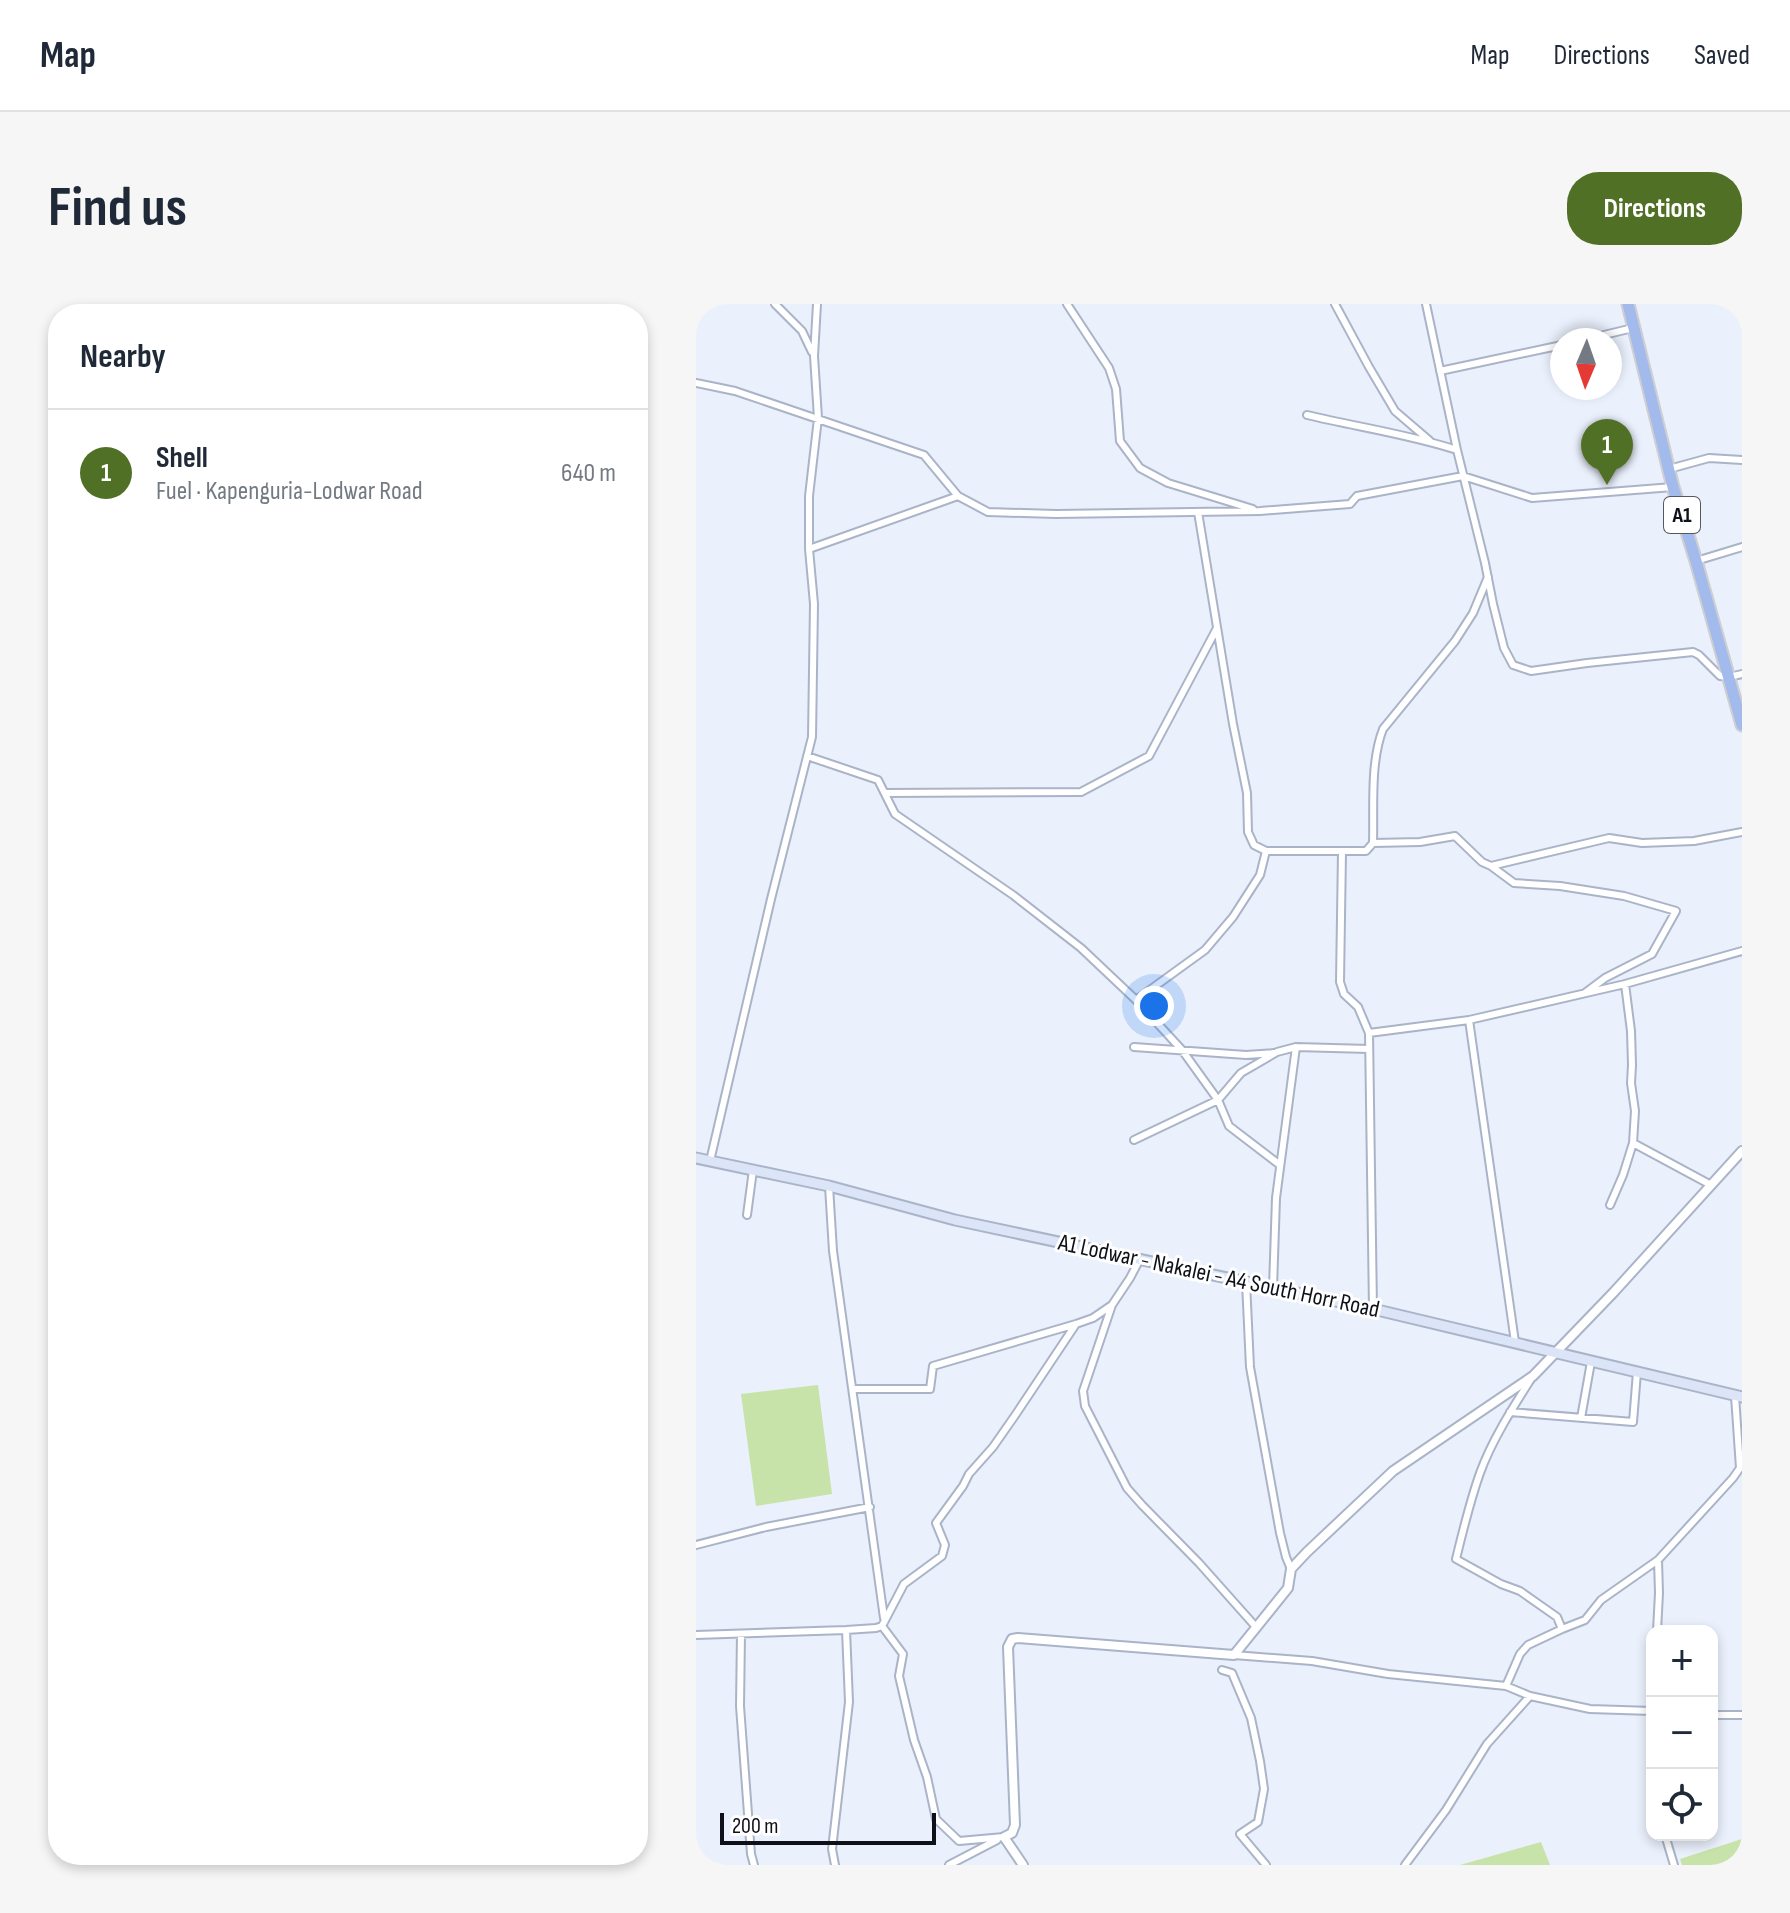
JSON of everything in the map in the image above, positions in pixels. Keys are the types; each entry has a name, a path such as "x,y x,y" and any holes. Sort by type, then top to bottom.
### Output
{"highway":[{"name":"A1","path":"1628,304 1673,487 1742,725"}],"main road":[{"name":"A1 Lodwar - Nakalei - A4 South Horr Road","path":"696,1158 829,1186 955,1220 1373,1309 1738,1396"}],"street":[{"path":"775,304 802,331 814,356"},
{"path":"710,1161 812,737 814,604 809,549 809,496 818,418 814,356 817,304"},
{"path":"1067,304 1109,368 1116,389 1120,441 1140,468 1168,483 1260,511"},
{"path":"1335,304 1395,411 1430,441"},
{"path":"1426,304 1504,648 1513,665 1531,671 1693,652 1720,676 1742,674"},
{"path":"1622,331 1633,328"},
{"path":"1440,371 1550,348"},
{"path":"696,383 735,391 924,455 958,496 988,512 1260,511 1350,504 1357,496 1463,476 1532,498 1673,487"},
{"path":"1307,415 1430,441 1457,450"},
{"path":"1669,469 1709,458 1742,460"},
{"path":"809,549 958,496"},
{"path":"1198,512 1247,793 1248,832 1254,845 1266,851 1366,851 1373,843 1376,757 1383,729 1455,641 1473,613 1488,577"},
{"path":"1696,561 1742,547"},
{"path":"885,793 1081,792 1149,756 1217,628"},
{"path":"807,756 878,780 895,814 1013,895 1081,948 1136,1000 1182,1050 1218,1100 1229,1126 1280,1165"},
{"path":"1491,866 1609,838 1642,843 1694,841 1742,832"},
{"path":"1373,843 1420,842 1455,836 1482,862 1514,883 1560,886 1624,896 1676,911 1652,954 1605,978 1585,993"},
{"path":"1136,1000 1205,950 1233,917 1260,875 1266,851"},
{"path":"1342,852 1340,982 1344,994 1358,1007 1369,1033 1373,1309"},
{"path":"1369,1033 1469,1020 1625,984 1742,951"},
{"path":"1610,1205 1633,1143 1635,1111 1631,1083 1631,1031 1625,984"},
{"path":"1469,1020 1515,1342"},
{"path":"1134,1047 1246,1055 1296,1047 1369,1049"},
{"path":"1273,1288 1276,1198 1296,1047"},
{"path":"1134,1140 1218,1100 1241,1073 1277,1052"},
{"path":"1633,1143 1711,1185"},
{"path":"1562,1629 1557,1617 1520,1591 1456,1559 1481,1470 1510,1412 1533,1376 1742,1151"},
{"path":"747,1215 753,1170"},
{"path":"829,1186 833,1251 885,1615 883,1624 903,1654 899,1676 914,1740 927,1777 936,1819 959,1841 1004,1837"},
{"path":"1140,1259 1112,1305 1083,1391 1085,1406 1127,1488 1256,1627"},
{"path":"1234,1655 1288,1588 1291,1569 1280,1533 1250,1367 1246,1282"},
{"path":"853,1389 930,1389 933,1366 1076,1324 1093,1318 1112,1305"},
{"path":"696,1635 846,1630 876,1628 883,1624 904,1584 942,1556 945,1545 936,1523 969,1474 993,1447 1076,1324"},
{"path":"1581,1418 1591,1362"},
{"path":"1510,1412 1633,1422 1637,1372"},
{"path":"1291,1569 1393,1471 1533,1376"},
{"path":"1506,1686 1520,1654 1528,1645 1585,1620 1601,1600 1658,1560 1733,1478 1740,1468 1738,1396"},
{"path":"696,1545 766,1527 870,1507"},
{"path":"1657,1625 1658,1560"},
{"path":"835,1865 832,1849 849,1702 846,1630"},
{"path":"741,1634 740,1706 754,1865"},
{"path":"949,1865 1012,1833 1015,1825 1008,1647 1012,1639 1312,1661 1388,1674 1506,1686 1530,1696 1590,1709 1646,1711"},
{"path":"1222,1670 1232,1673 1251,1718 1264,1789 1258,1822 1240,1834 1266,1865"},
{"path":"1405,1865 1446,1810 1487,1744 1530,1696"},
{"path":"1718,1715 1742,1715"},
{"path":"1004,1837 1023,1865"},
{"path":"1667,1841 1674,1865"}],"green space":[{"path":"818,1385 832,1494 756,1506 741,1394"},
{"path":"1742,1839 1742,1865 1682,1865 1680,1859"},
{"path":"1541,1842 1550,1865 1460,1865"}],"place":[{"name":"Shell","path":"1607,485"}]}
